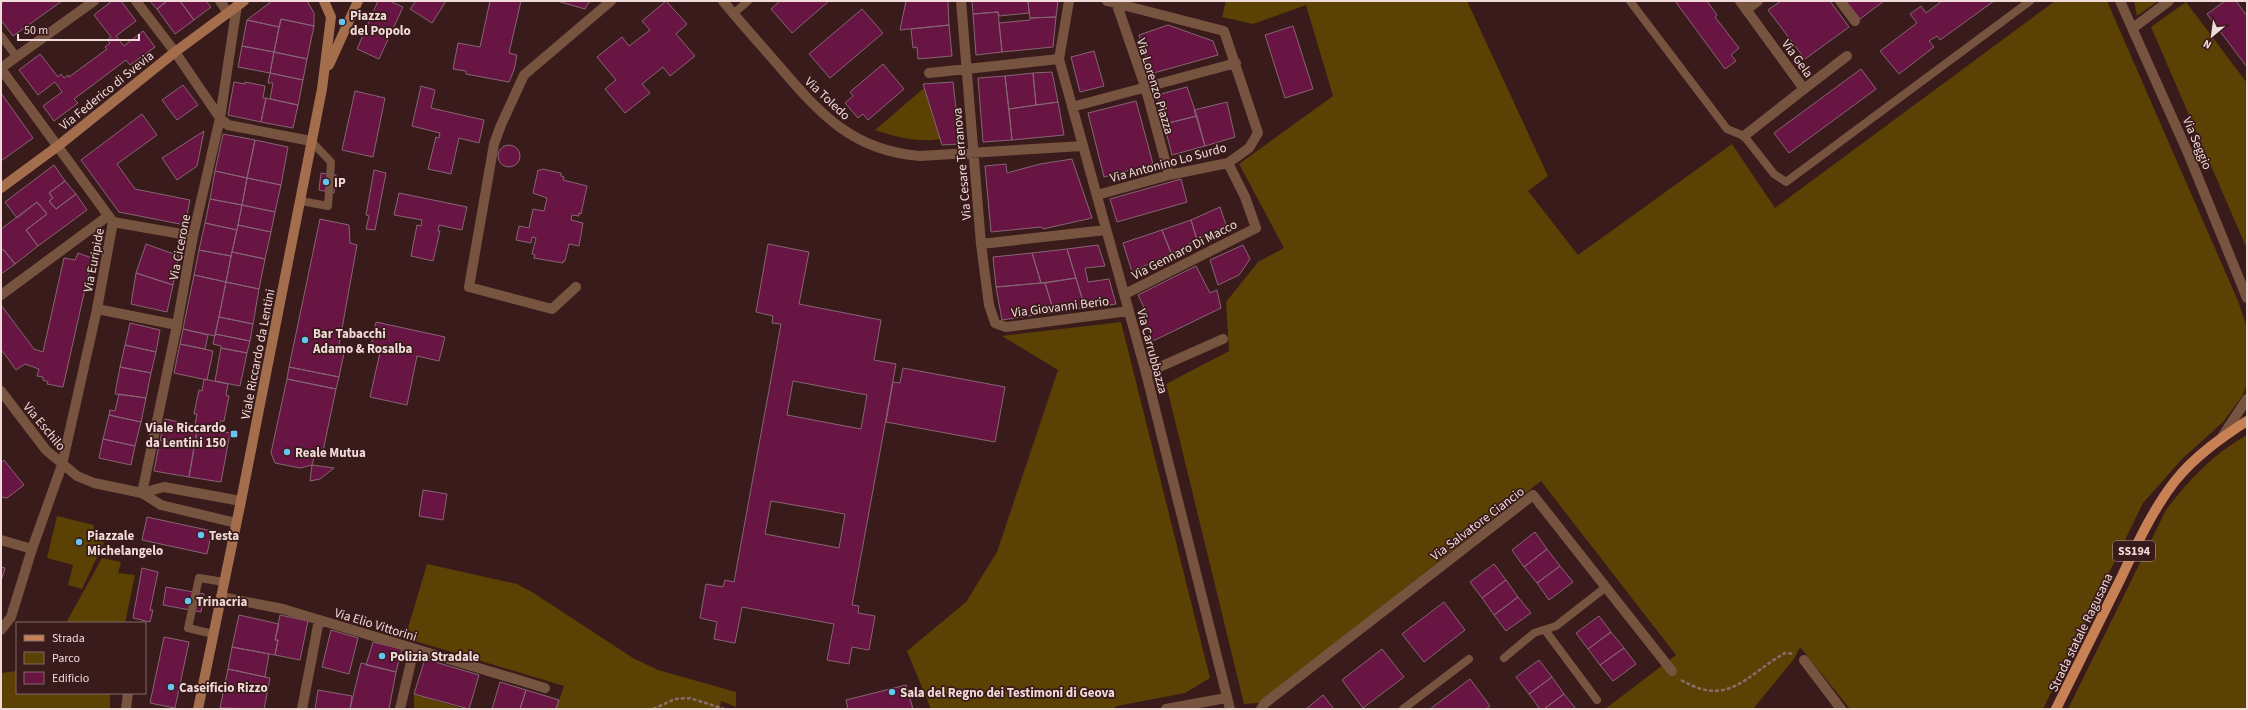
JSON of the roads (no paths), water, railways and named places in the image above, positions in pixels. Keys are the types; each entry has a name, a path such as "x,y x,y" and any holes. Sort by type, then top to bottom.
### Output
{"main road":[{"path":"324,1 331,17 325,74"},
{"path":"325,74 358,1"},
{"name":"Via Federico di Svevia","path":"1,188 58,146 240,2"},
{"name":"Viale Riccardo da Lentini","path":"198,709 301,201 311,141 325,74"},
{"name":"Strada statale Ragusana","path":"2056,709 2156,509 2175,482 2194,461 2221,438 2247,421"}],"street":[{"path":"1,68 94,1"},
{"path":"136,1 175,52 220,118 228,125 311,141"},
{"path":"220,1 228,13"},
{"path":"576,287 552,309 469,287 494,144 524,75 611,1"},
{"name":"Via Toledo","path":"724,1 811,104 834,124 853,137 873,147 896,154 920,156 973,154 1083,146"},
{"name":"Via Cesare Terranova","path":"961,1 981,244 989,305 996,323"},
{"name":"Via Carrubbazza","path":"1069,1 1059,59 1146,373 1226,698 1230,709"},
{"path":"1072,107 1145,86 1236,63 1224,31 1117,5 1107,1"},
{"name":"Via Gela","path":"1740,1 1804,89 1744,136"},
{"path":"1746,10 1758,1"},
{"path":"1840,1 1855,21"},
{"name":"Via Seggio","path":"2120,1 2188,153 2247,298"},
{"path":"2133,28 2169,1"},
{"name":"Via Cicerone","path":"142,493 177,325 193,236 220,118 240,2"},
{"name":"Via Lorenzo Piazza","path":"1117,5 1145,86 1169,175"},
{"path":"1804,89 1847,56"},
{"path":"928,73 1059,59"},
{"name":"Via Antonino Lo Surdo","path":"1097,195 1169,175 1228,163 1249,148 1258,133 1236,63"},
{"name":"Via Euripide","path":"1,68 111,219 97,309 62,465 32,550 15,620"},
{"name":"Via Gennaro Di Macco","path":"1125,294 1256,228 1245,196 1228,163"},
{"path":"1,295 111,219 193,236"},
{"path":"981,244 1106,230"},
{"path":"97,309 177,325"},
{"name":"Via Giovanni Berio","path":"996,323 1006,326 1129,311"},
{"path":"1146,373 1223,339"},
{"name":"Via Eschilo","path":"1,391 27,428 62,465 77,476 94,483 142,493"},
{"path":"2221,438 2247,399"},
{"path":"142,493 164,487 241,501"},
{"path":"142,493 161,505 236,523"},
{"name":"Via Salvatore Ciancio","path":"1261,709 1265,703 1533,495 1672,671"},
{"path":"1,540 32,550"},
{"name":"Via Elio Vittorini","path":"221,597 284,609 545,688"},
{"path":"1,630 15,620"},
{"path":"302,709 319,620"},
{"path":"400,709 414,649"},
{"path":"1804,660 1841,709"},
{"path":"126,709 128,694"},
{"path":"1166,709 1226,698"}],"lane":[{"path":"734,14 748,1"},
{"path":"1630,1 1727,129 1744,136 1774,174 1786,182 2030,1"},
{"path":"1,36 16,56"},
{"path":"301,201 328,206 331,162 311,141"},
{"path":"213,634 188,628 197,585 199,578 224,582"},
{"path":"1504,658 1534,633 1556,626 1606,587"},
{"path":"1545,630 1597,700"},
{"path":"1403,709 1469,659"}],"place":[{"name":"Piazza del Popolo","path":"342,22"},
{"name":"IP","path":"326,182"},
{"name":"Bar Tabacchi Adamo & Rosalba","path":"305,340"},
{"name":"Viale Riccardo da Lentini 150","path":"234,434"},
{"name":"Reale Mutua","path":"287,452"},
{"name":"Testa","path":"201,535"},
{"name":"Piazzale Michelangelo","path":"79,542"},
{"name":"Trinacria","path":"188,601"},
{"name":"Polizia Stradale","path":"382,656"},
{"name":"Caseificio Rizzo","path":"171,687"},
{"name":"Sala del Regno dei Testimoni di Geova","path":"892,692"}]}
